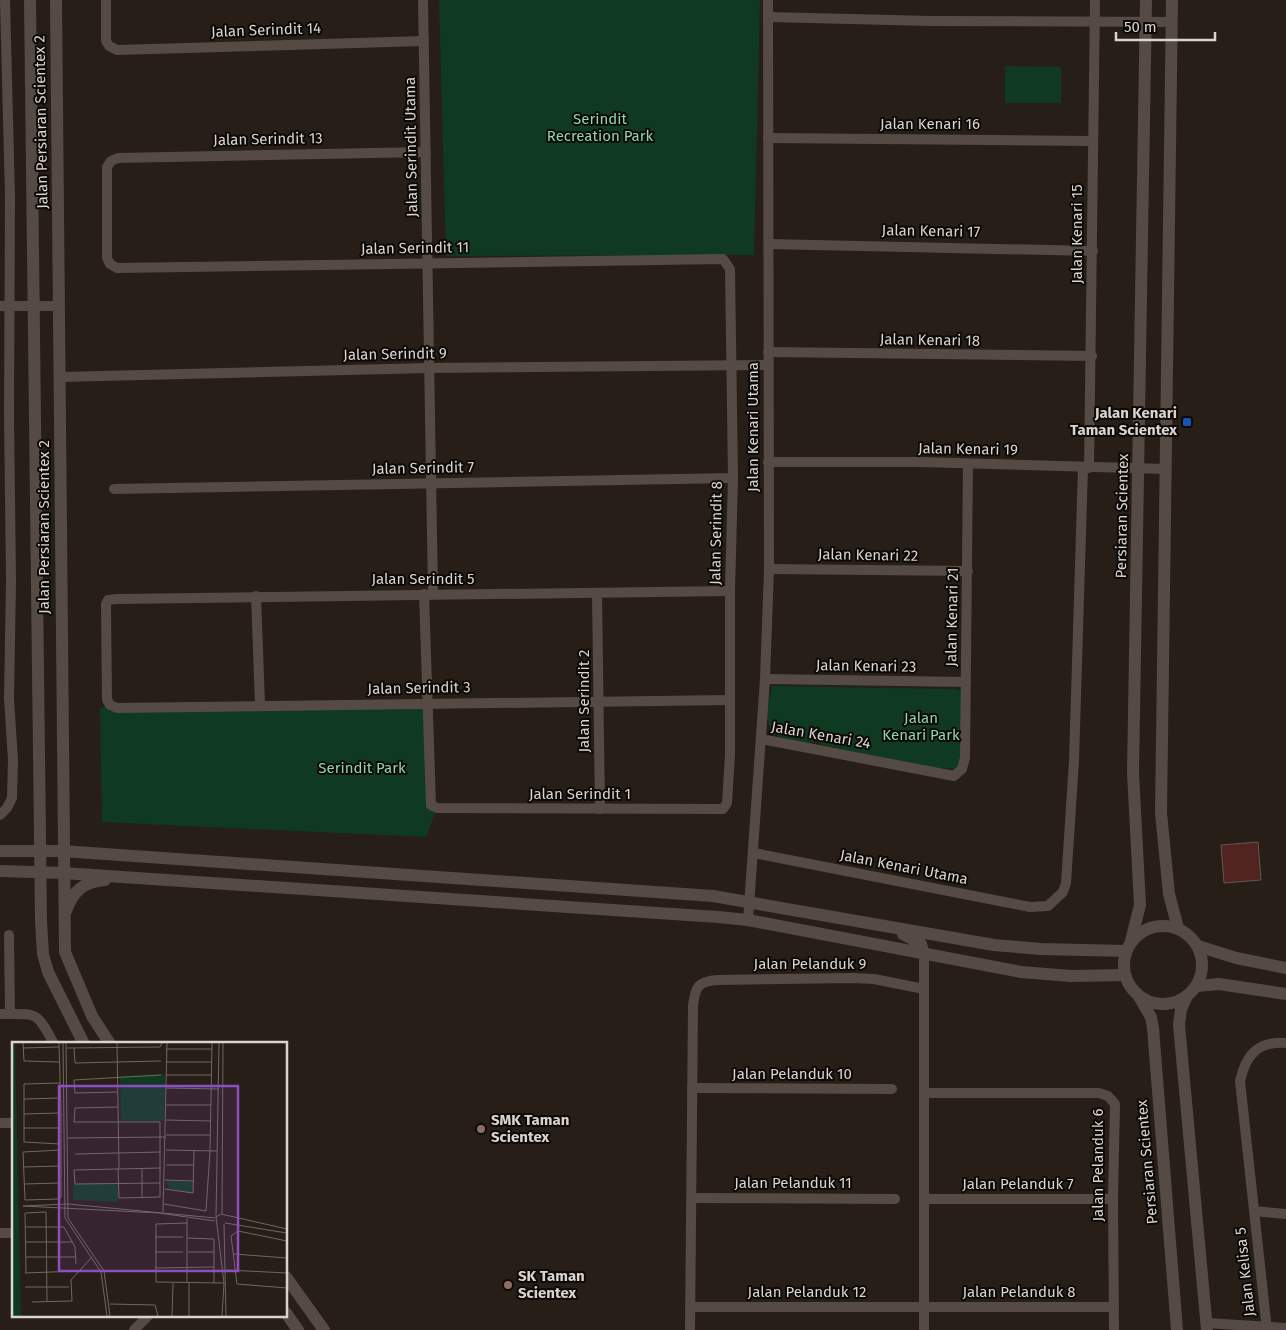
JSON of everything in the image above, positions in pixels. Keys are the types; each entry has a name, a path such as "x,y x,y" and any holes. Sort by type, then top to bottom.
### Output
{"street":[{"path":"0,815 7,808 12,798 13,760 5,699 12,580 4,415 5,0"},
{"name":"Jalan Persiaran Scientex 2","path":"30,0 43,954 57,991 83,1042"},
{"name":"Jalan Persiaran Scientex 2","path":"56,0 63,921 65,952 69,967 92,1016 109,1042"},
{"name":"Jalan Serindit 14","path":"106,0 106,40 109,46 117,50 424,41"},
{"name":"Jalan Serindit Utama","path":"423,0 432,483 428,594 428,702 430,798 431,804 437,808"},
{"name":"Jalan Kenari Utama","path":"748,920 761,739 769,569 767,365 769,244 768,0"},
{"name":"Jalan Kenari 15","path":"1048,906 1062,892 1066,883 1074,761 1092,356 1092,141 1095,0"},
{"name":"Persiaran Scientex","path":"1128,946 1140,905 1133,774 1140,469 1146,0"},
{"path":"1172,0 1160,813 1169,894 1178,928"},
{"path":"768,17 1095,23 1172,22"},
{"name":"Jalan Kenari 16","path":"768,138 1092,141"},
{"name":"Jalan Serindit 13","path":"110,264 108,258 107,167 118,158 244,154 426,152"},
{"name":"Jalan Kenari 17","path":"769,244 1093,251"},
{"name":"Jalan Serindit 11","path":"110,264 117,268 723,259"},
{"name":"Jalan Serindit 8","path":"723,259 730,269 733,478 730,591 729,780 727,803 723,809"},
{"path":"4,306 59,306"},
{"name":"Jalan Kenari 18","path":"768,352 1092,356"},
{"name":"Jalan Serindit 9","path":"60,377 430,368 767,365"},
{"name":"Jalan Kenari 19","path":"768,462 968,464 1166,469"},
{"name":"Jalan Kenari 21","path":"962,769 965,758 968,464"},
{"name":"Jalan Serindit 7","path":"114,489 733,478"},
{"name":"Jalan Kenari 22","path":"769,569 968,572"},
{"path":"0,580 12,580"},
{"name":"Jalan Serindit 5","path":"110,705 107,700 106,604 108,600 256,596 730,591"},
{"name":"Jalan Serindit 2","path":"597,593 600,809"},
{"path":"256,596 260,704"},
{"name":"Jalan Kenari 23","path":"764,679 966,682"},
{"name":"Jalan Serindit 3","path":"110,705 117,708 260,704 730,700"},
{"name":"Jalan Kenari 24","path":"761,739 954,776 962,769"},
{"name":"Jalan Serindit 1","path":"437,808 723,809"},
{"path":"0,851 62,851 712,896 1003,946 1041,950 1128,946"},
{"name":"Jalan Kenari Utama","path":"754,853 966,895 1030,906 1048,906"},
{"path":"0,871 134,877 748,920 1021,972 1071,976 1125,976"},
{"path":"63,921 70,899 78,889 97,881 134,877"},
{"path":"1164,925 1178,928 1190,935 1198,946 1203,959 1202,973 1197,986 1187,996 1174,1003 1149,1002 1138,995 1125,976 1123,964 1128,946 1140,932 1151,927 1164,925"},
{"path":"889,926 918,940 924,955 924,1330"},
{"path":"9,935 5,1014 36,1015 41,1019 53,1042"},
{"path":"1198,946 1236,958 1286,968"},
{"name":"Jalan Pelanduk 9","path":"692,1088 694,994 698,986 705,981 854,978 874,979 924,989"},
{"path":"1197,986 1219,984 1286,994"},
{"name":"Persiaran Scientex","path":"1138,995 1151,1017 1153,1028 1177,1330"},
{"path":"1187,996 1181,1009 1179,1025 1207,1326 1286,1328"},
{"name":"Jalan Kelisa 5","path":"1266,1328 1240,1081 1244,1064 1257,1049 1273,1043 1286,1043"},
{"path":"690,1330 692,1088"},
{"name":"Jalan Pelanduk 10","path":"692,1088 892,1089"},
{"name":"Jalan Pelanduk 6","path":"924,1093 1099,1093 1108,1096 1115,1104 1113,1199 1114,1330"},
{"name":"Jalan Pelanduk 11","path":"692,1198 895,1199"},
{"name":"Jalan Pelanduk 7","path":"924,1199 1113,1199"},
{"path":"1254,1211 1286,1214"},
{"path":"288,1280 324,1330"},
{"name":"Jalan Pelanduk 12","path":"690,1307 924,1307"},
{"name":"Jalan Pelanduk 8","path":"924,1307 1114,1307"},
{"path":"288,1316 298,1330"},
{"path":"134,1330 146,1318"}],"green space":[{"name":"Serindit Recreation Park","path":"439,0 760,0 754,255 446,256"},
{"path":"1005,66 1061,67 1061,103 1005,103"},
{"name":"Jalan Kenari Park","path":"772,686 955,689 966,692 962,769 931,768 822,745 816,741 799,743 772,733 766,714"},
{"name":"Serindit Park","path":"428,702 430,798 437,808 426,837 102,822 100,708 110,705"}],"building":[{"path":"1258,842 1261,880 1224,883 1221,845"}],"place":[{"name":"Jalan Kenari Taman Scientex","path":"1187,422"},
{"name":"SMK Taman Scientex","path":"481,1129"},
{"name":"SK Taman Scientex","path":"508,1285"}]}
